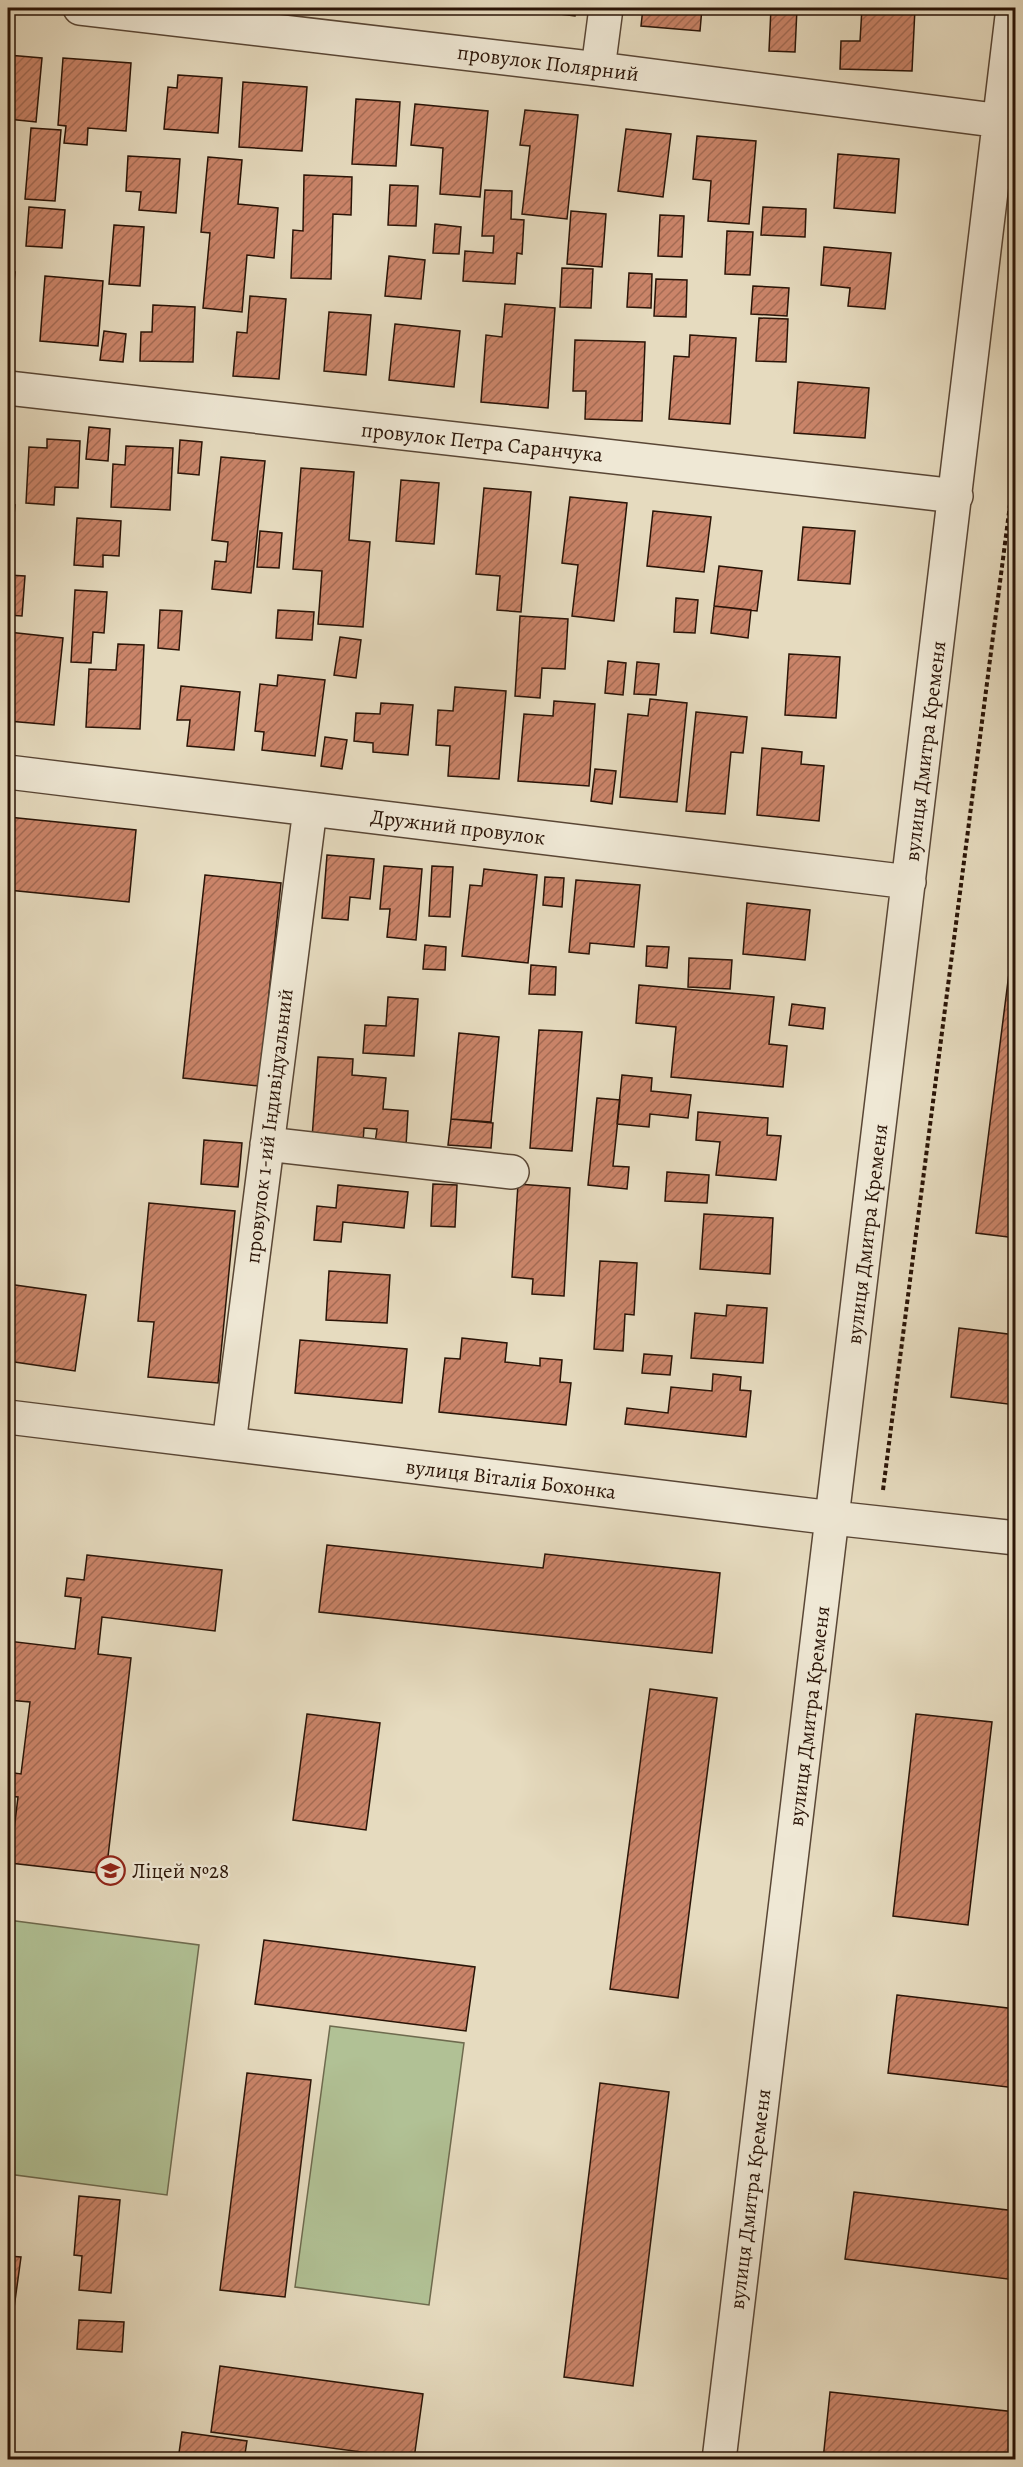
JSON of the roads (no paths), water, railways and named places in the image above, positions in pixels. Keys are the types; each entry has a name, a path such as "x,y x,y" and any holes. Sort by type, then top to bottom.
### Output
{"street":[{"name":"провулок Полярний","path":"80,8 598,69 1008,123"},
{"path":"598,69 606,8"},
{"name":"вулиця Дмитра Кременя","path":"719,2460 956,496 1008,123 1013,8"},
{"name":"провулок Петра Саранчука","path":"8,388 956,496"},
{"name":"Дружний провулок","path":"8,772 909,882"},
{"name":"провулок 1-ий Індивідуальний","path":"229,1444 310,809"},
{"path":"267,1144 512,1172"},
{"name":"вулиця Віталія Бохонка","path":"8,1417 833,1518 1016,1538"}],"place":[{"name":"Ліцей №28","path":"111,1871"}]}
